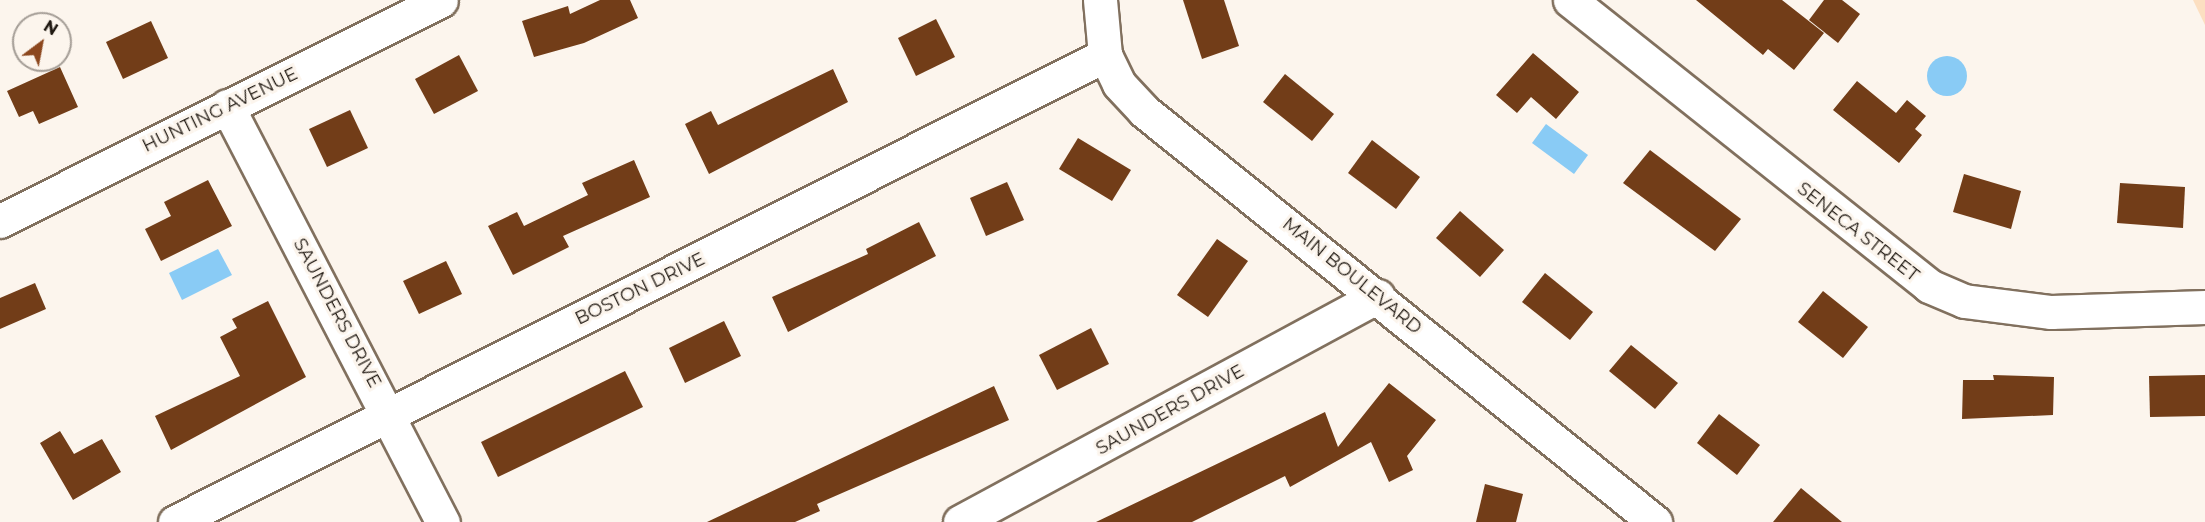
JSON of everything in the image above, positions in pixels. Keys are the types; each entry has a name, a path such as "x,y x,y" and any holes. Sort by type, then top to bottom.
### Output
{"street":[{"name":"HUNTING AVENUE","path":"0,221 441,0"},
{"name":"MAIN BOULEVARD","path":"1100,0 1105,55 1119,84 1144,111 1378,296 1654,522"},
{"name":"SENECA STREET","path":"1570,0 1929,286 1964,301 2051,312 2205,307"},
{"name":"BOSTON DRIVE","path":"175,522 389,412 1105,55"},
{"name":"SAUNDERS DRIVE","path":"227,106 389,412 443,522"},
{"name":"SAUNDERS DRIVE","path":"960,522 1378,296"}],"shaded area":[{"path":"2193,0 2205,0 2205,25"}],"water":[{"path":"1947,56 1961,62 1967,76 1961,90 1947,96 1933,90 1927,76 1933,62"},
{"path":"1546,124 1588,155 1574,174 1532,143"},
{"path":"218,249 232,275 182,300 169,273"}],"building":[{"path":"600,0 630,0 638,18 584,43 534,57 522,21 568,6 570,14"},
{"path":"1183,0 1224,0 1239,46 1202,59"},
{"path":"1696,0 1782,0 1824,33 1794,70 1768,49 1763,55"},
{"path":"1824,0 1842,0 1860,14 1838,43 1809,20"},
{"path":"936,19 955,57 916,76 898,38"},
{"path":"151,21 168,58 123,79 106,42"},
{"path":"1533,53 1579,92 1556,119 1531,97 1517,113 1496,95"},
{"path":"459,55 478,91 434,114 415,79"},
{"path":"833,69 848,102 709,174 685,124 711,111 718,125"},
{"path":"49,72 62,72 78,107 39,124 33,111 19,117 7,91"},
{"path":"1285,74 1334,114 1312,141 1263,102"},
{"path":"1857,81 1896,113 1907,100 1926,116 1915,129 1922,135 1899,163 1833,110"},
{"path":"350,110 368,148 327,167 309,129"},
{"path":"1078,138 1131,170 1112,201 1059,169"},
{"path":"1372,140 1420,177 1396,209 1348,173"},
{"path":"1650,150 1741,219 1715,251 1623,183"},
{"path":"634,160 650,197 563,236 569,247 513,275 488,226 517,212 524,226 588,195 582,183"},
{"path":"1964,174 2021,191 2011,229 1953,212"},
{"path":"208,180 232,226 161,261 145,229 171,216 164,202"},
{"path":"1007,182 1024,220 986,236 970,198"},
{"path":"2120,183 2185,187 2183,228 2117,223"},
{"path":"1460,211 1504,250 1480,277 1436,238"},
{"path":"919,222 936,256 788,332 772,297 868,254 866,249"},
{"path":"1217,239 1248,261 1208,317 1177,295"},
{"path":"446,261 462,294 419,314 403,281"},
{"path":"1545,273 1593,312 1570,340 1522,302"},
{"path":"35,283 46,309 0,329 0,298"},
{"path":"1823,291 1868,327 1843,358 1798,322"},
{"path":"268,301 306,377 171,450 155,416 240,376 220,337 237,328 232,319"},
{"path":"724,321 741,356 685,383 669,348"},
{"path":"1091,328 1109,364 1057,390 1039,355"},
{"path":"1631,345 1678,383 1655,409 1609,371"},
{"path":"625,371 643,407 498,477 481,442"},
{"path":"1993,375 2054,377 2053,415 1962,419 1963,380 1994,380"},
{"path":"2205,375 2205,416 2150,417 2149,376"},
{"path":"1389,383 1436,420 1407,456 1413,470 1389,482 1371,442 1290,487 1285,476 1192,522 1096,522 1325,412 1338,447"},
{"path":"994,386 1009,420 817,504 820,511 795,522 707,522"},
{"path":"1719,414 1760,445 1737,475 1697,443"},
{"path":"60,431 74,454 102,439 121,472 73,500 40,443"},
{"path":"1485,484 1523,494 1516,522 1476,522"},
{"path":"1801,488 1842,522 1773,522"}]}
